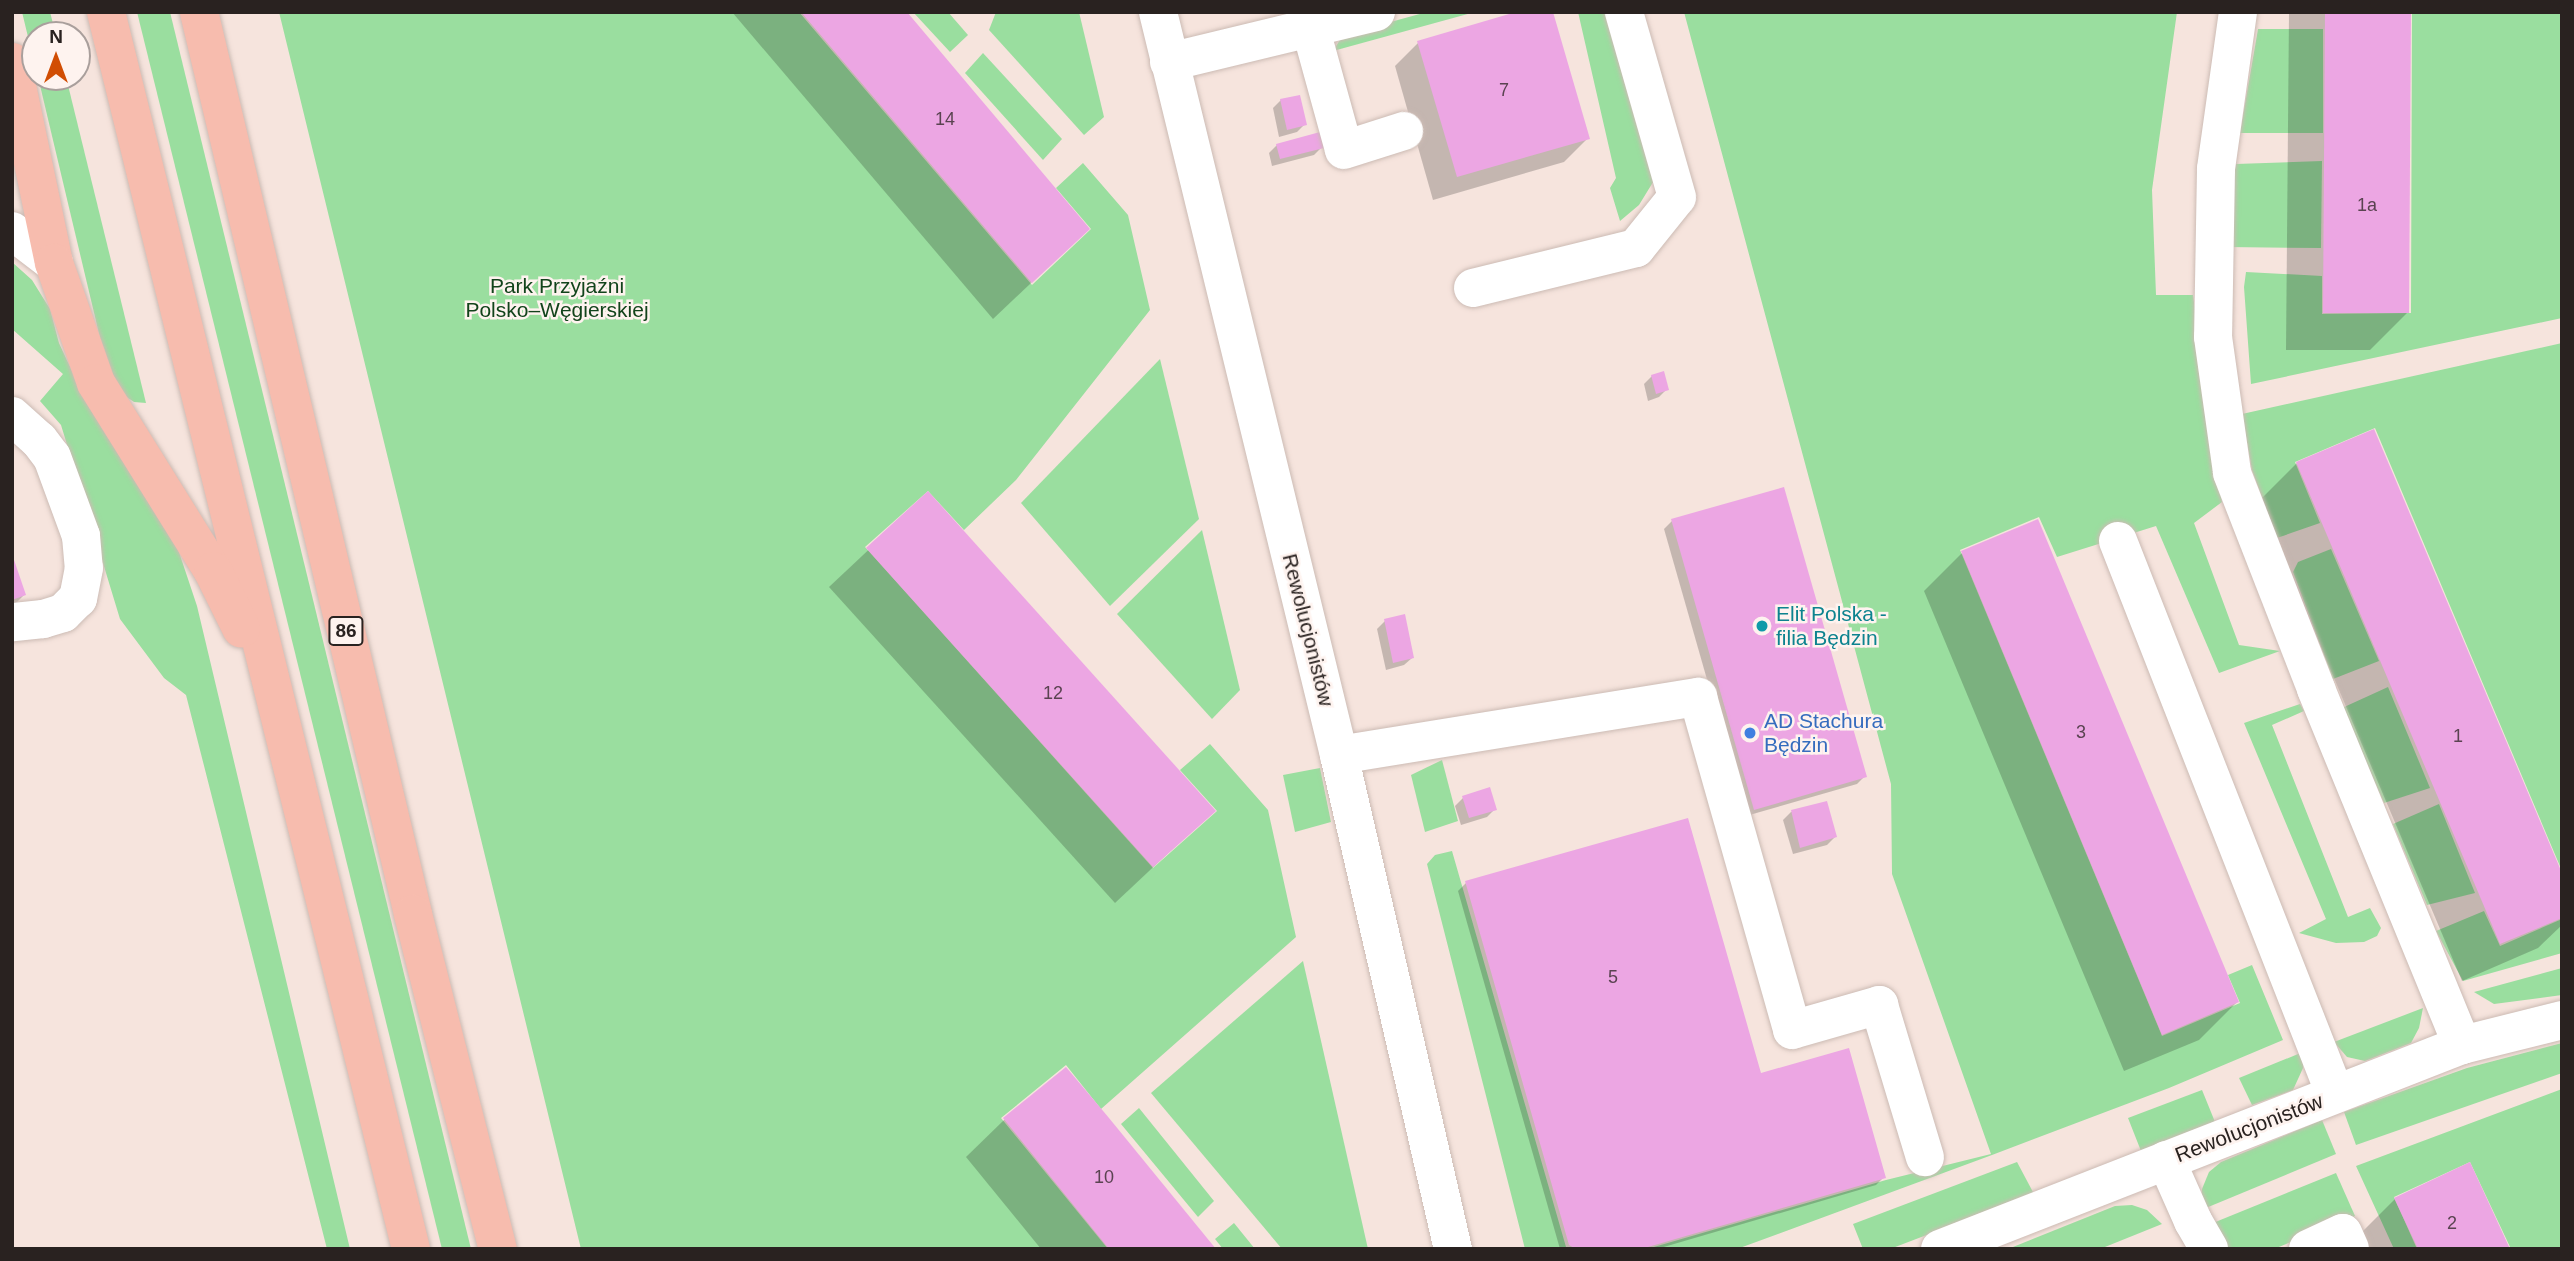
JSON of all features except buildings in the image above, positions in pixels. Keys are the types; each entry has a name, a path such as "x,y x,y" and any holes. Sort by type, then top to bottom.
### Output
{"main road":[{"path":"106,12 411,1249"},
{"name":"86","path":"199,12 410,900 498,1249"},
{"path":"12,62 54,263 96,383 213,571 275,695"}],"street":[{"name":"Rewolucjonistów","path":"1158,12 1339,755 1452,1249"},
{"path":"1169,62 1311,30 1376,12"},
{"path":"1472,288 1636,248 1677,197 1624,12"},
{"path":"2238,12 2216,169 2213,337 2232,473 2316,689 2462,1045"},
{"path":"1311,30 1344,149 1404,131"},
{"path":"12,231 54,263"},
{"path":"12,416 39,440 52,457 83,545 83,579 78,598 63,613 23,624"},
{"path":"2118,541 2334,1094"},
{"path":"1339,755 1440,736 1698,697 1792,1030 1879,1005 1926,1157"},
{"name":"Rewolucjonistów","path":"1940,1249 2462,1045 2562,1020"},
{"path":"2166,1160 2193,1221 2209,1249"},
{"path":"2308,1249 2343,1234 2350,1249"}],"green space":[{"path":"22,12 50,12 52,21 24,21"},
{"path":"137,12 170,12 471,1249 442,1249"},
{"name":"Park Przyjaźni Polsko–Węgierskiej","path":"279,12 799,12 1032,285 1091,229 1056,188 1083,163 1128,215 1150,310 1016,480 964,530 928,491 865,547 1153,868 1217,811 1180,770 1210,744 1268,810 1296,937 1101,1109 1066,1065 1001,1118 1108,1249 581,1249"},
{"path":"913,12 948,12 968,35 950,52"},
{"path":"996,12 1079,12 1104,117 1084,135 989,30"},
{"path":"1427,12 1475,12 1333,51 1343,35"},
{"path":"1578,12 1607,12 1658,174 1639,205 1620,221 1610,188 1616,178"},
{"path":"1684,12 2177,12 2152,190 2156,295 2193,295 2222,502 2194,523 2239,645 2280,651 2219,673 2156,526 2057,557 2039,517 1960,550 2162,1036 2240,1003 2228,975 2252,965 2283,1040 2169,1088 1737,1249 1647,1249 1886,1180 1991,1154 1892,874 1891,784"},
{"path":"2412,12 2562,12 2562,318 2251,384 2244,287 2246,272 2322,276 2322,314 2411,313"},
{"path":"2258,29 2323,29 2323,133 2240,133"},
{"path":"983,53 1062,139 1043,160 965,73"},
{"path":"41,91 69,91 146,403 134,402 122,394 105,359"},
{"path":"2322,161 2321,248 2227,247 2227,218 2236,164"},
{"path":"12,262 32,280 50,309 59,343 83,395 172,531 197,606 350,1249 327,1249 186,695 164,678 120,619 61,425 40,401 63,374 12,329"},
{"path":"2562,343 2562,871 2375,428 2295,462 2320,523 2277,538 2252,470 2242,414"},
{"path":"1160,359 1199,519 1110,606 1021,503"},
{"path":"1202,530 1240,690 1212,719 1117,614"},
{"path":"2331,549 2379,661 2333,679 2293,572 2298,562"},
{"path":"2388,687 2430,788 2384,803 2342,708"},
{"path":"2300,704 2304,711 2272,725 2348,917 2370,908 2381,928 2377,936 2364,942 2336,943 2299,933 2326,919 2244,723"},
{"path":"1442,760 1458,821 1425,832 1411,775"},
{"path":"1320,768 1331,822 1295,832 1283,775"},
{"path":"2439,804 2475,893 2427,905 2393,824"},
{"path":"1452,851 1566,1247 1570,1249 1525,1249 1427,864 1435,855"},
{"path":"2484,911 2500,946 2562,919 2562,953 2463,981 2436,931"},
{"path":"1303,961 1368,1249 1282,1249 1151,1093"},
{"path":"2562,968 2562,995 2494,1004 2474,992"},
{"path":"2423,1008 2419,1028 2411,1043 2365,1061 2347,1057 2334,1042"},
{"path":"2562,1043 2562,1073 2356,1145 2344,1112 2467,1068"},
{"path":"2303,1052 2303,1068 2293,1090 2252,1105 2239,1078"},
{"path":"2562,1089 2562,1249 2511,1249 2470,1162 2394,1197 2417,1249 2394,1249 2356,1166"},
{"path":"2202,1090 2215,1122 2141,1151 2128,1118"},
{"path":"1139,1108 1214,1201 1198,1217 1121,1124"},
{"path":"2322,1120 2336,1154 2201,1210 2202,1189 2209,1172 2221,1162"},
{"path":"2017,1162 2034,1194 1890,1249 1863,1249 1853,1224"},
{"path":"2336,1173 2355,1216 2274,1249 2225,1249 2208,1225"},
{"path":"2132,1205 2147,1210 2162,1224 2100,1249 2008,1249 2115,1206"},
{"path":"1234,1223 1255,1249 1223,1249 1215,1239"}],"place":[{"name":"Elit Polska - filia Będzin","path":"1762,626"},
{"name":"AD Stachura Będzin","path":"1750,733"}]}
